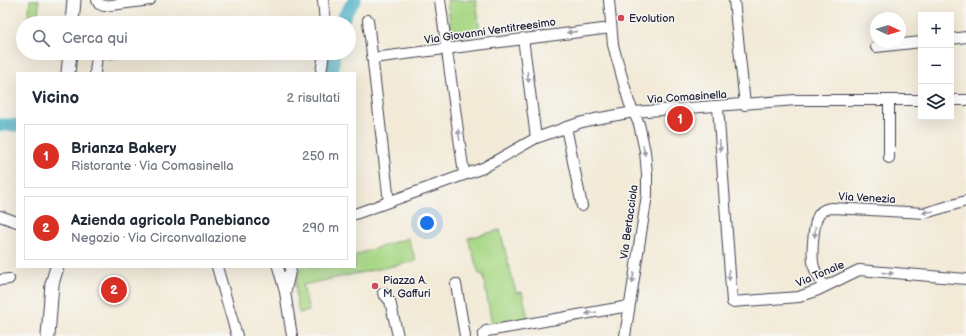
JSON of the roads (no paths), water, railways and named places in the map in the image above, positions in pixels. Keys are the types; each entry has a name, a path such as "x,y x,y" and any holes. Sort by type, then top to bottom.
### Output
{"main road":[{"path":"72,16 74,0"},
{"path":"68,72 69,60"},
{"path":"48,268 52,284"},
{"path":"48,336 52,284 57,268"}],"street":[{"path":"97,0 104,6 150,0"},
{"path":"323,0 324,16"},
{"path":"440,0 448,49 464,174"},
{"name":"Via Bertacciola","path":"609,0 613,45 629,102 638,124 645,151 647,174 647,195 625,336"},
{"path":"734,0 745,105"},
{"path":"368,20 389,202"},
{"name":"Via Giovanni Ventitreesimo","path":"373,58 522,38 611,28"},
{"path":"954,38 966,37"},
{"path":"522,38 536,138"},
{"path":"906,44 918,42"},
{"path":"95,72 96,60"},
{"path":"322,72 323,60"},
{"name":"Via Comasinella","path":"356,214 483,168 536,138 584,122 634,112 816,99 918,100"},
{"path":"889,100 889,158"},
{"path":"954,100 966,100"},
{"name":"Via Tonale","path":"718,107 732,302 798,297 824,287 859,270 966,279"},
{"path":"566,127 582,206"},
{"name":"Via Venezia","path":"824,287 814,269 813,261 816,223 819,215 824,210 833,208 925,213 966,201"},
{"path":"3,217 16,217"},
{"path":"3,217 16,222"},
{"path":"217,268 237,336"},
{"path":"278,268 285,292 292,336"},
{"path":"285,292 291,268"},
{"path":"456,284 466,336 474,334 482,336 486,331 629,307"},
{"path":"383,293 390,301 398,336"}],"waterway":[{"path":"344,16 355,0"},
{"path":"332,72 333,60"},
{"path":"0,125 16,125"}],"place":[{"name":"Evolution","path":"621,18"},
{"name":"Brianza Bakery","path":"680,119"},
{"name":"Piazza A. M. Gaffuri","path":"375,286"},
{"name":"Azienda agricola Panebianco","path":"114,290"}]}
